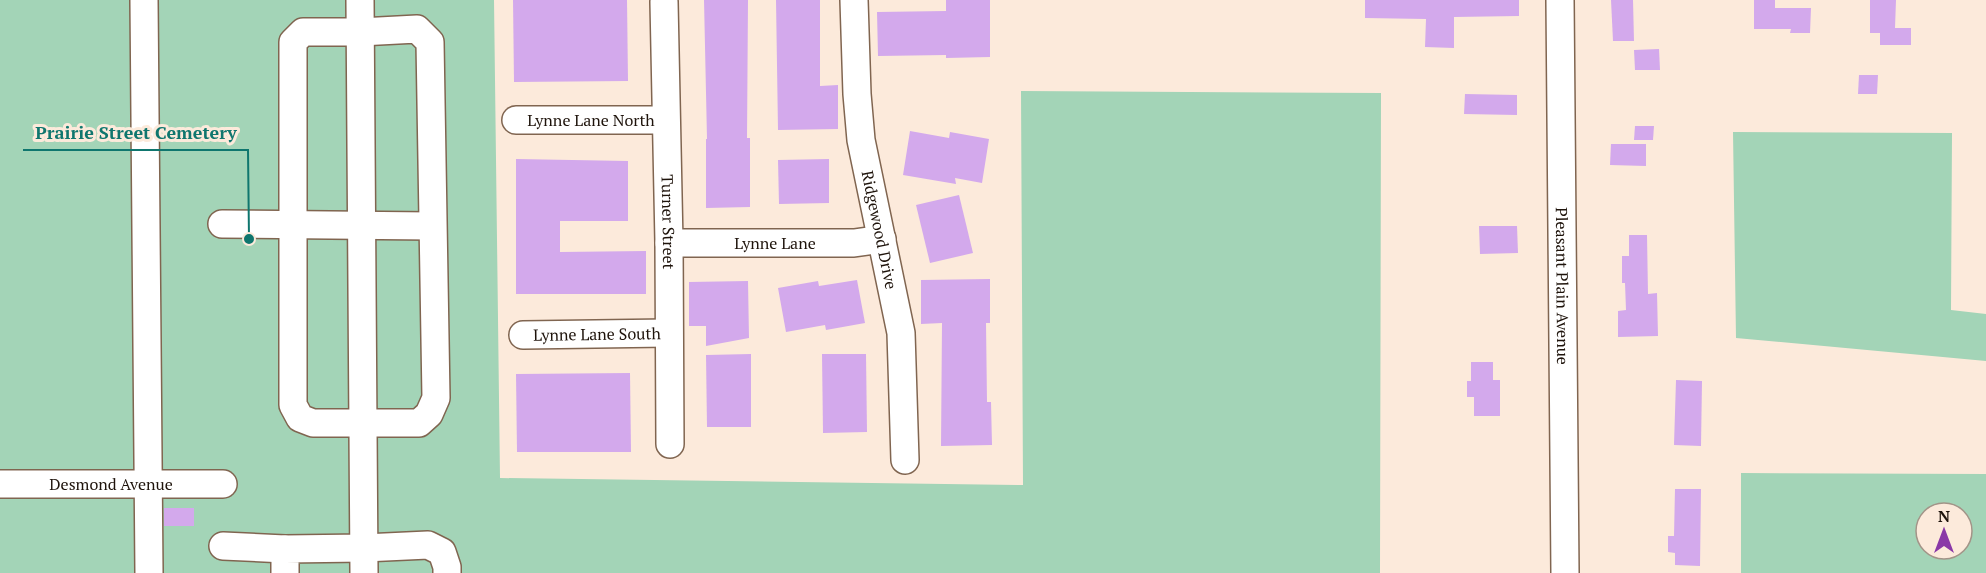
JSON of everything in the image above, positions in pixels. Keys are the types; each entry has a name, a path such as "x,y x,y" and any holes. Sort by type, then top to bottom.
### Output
{"street":[{"path":"144,0 149,573"},
{"path":"360,0 364,561"},
{"name":"Ridgewood Drive","path":"854,0 861,140 901,333 905,460"},
{"name":"Pleasant Plain Avenue","path":"1560,0 1565,573"},
{"name":"Turner Street","path":"664,2 670,444"},
{"path":"417,29 430,42 436,398 429,414 418,423 313,423 300,418 293,405 293,42 303,32 360,32 417,29"},
{"name":"Lynne Lane North","path":"516,120 665,120"},
{"path":"222,224 432,226"},
{"name":"Lynne Lane","path":"669,243 854,243 882,239"},
{"name":"Lynne Lane South","path":"523,335 668,333"},
{"name":"Desmond Avenue","path":"0,484 223,484"},
{"path":"223,546 285,561 364,561 428,545 442,552 447,573"}],"green space":[{"path":"0,0 494,0 500,478 1023,485 1021,91 1381,93 1380,573 0,573"},
{"path":"1733,132 1952,133 1951,310 1986,314 1986,361 1736,338"},
{"path":"1741,473 1986,474 1986,573 1741,573"}],"building":[{"path":"513,0 627,0 628,81 514,82"},
{"path":"704,0 748,0 747,138 750,138 750,207 706,208"},
{"path":"776,0 820,0 820,86 838,85 838,129 778,130"},
{"path":"946,0 990,0 990,57 878,56 877,12 946,11"},
{"path":"1365,0 1519,0 1519,16 1454,17 1454,48 1425,47 1426,19 1365,18"},
{"path":"1611,0 1633,0 1634,41 1613,41"},
{"path":"1754,0 1775,0 1775,8 1811,8 1810,33 1790,33 1791,29 1754,29"},
{"path":"1870,0 1896,0 1895,28 1911,28 1911,45 1880,45 1880,33 1870,33"},
{"path":"1659,49 1660,70 1635,70 1634,50"},
{"path":"1859,75 1878,75 1877,94 1858,94"},
{"path":"1465,94 1517,95 1517,115 1464,114"},
{"path":"1635,126 1654,126 1653,140 1634,140"},
{"path":"910,131 949,138 950,132 989,139 982,183 955,178 956,184 903,175"},
{"path":"1611,144 1646,144 1646,166 1610,165"},
{"path":"516,159 628,161 628,221 560,221 560,252 646,251 646,294 516,294"},
{"path":"829,159 829,203 779,204 778,160"},
{"path":"959,195 973,253 930,263 916,205"},
{"path":"1479,226 1517,226 1518,253 1480,254"},
{"path":"1629,235 1647,235 1648,294 1657,293 1658,336 1618,337 1618,311 1626,310 1625,283 1622,283 1622,256 1629,256"},
{"path":"990,279 990,323 986,323 987,402 991,402 992,445 941,446 942,323 921,324 921,280"},
{"path":"857,280 865,323 826,330 825,325 786,332 778,288 818,281 819,286"},
{"path":"748,281 749,338 706,346 706,326 689,326 689,282"},
{"path":"751,354 751,427 707,427 706,355"},
{"path":"822,354 866,354 867,432 823,433"},
{"path":"1471,362 1493,362 1493,380 1500,380 1500,416 1474,416 1474,397 1467,397 1467,381 1471,381"},
{"path":"630,373 631,452 517,452 516,374"},
{"path":"1676,380 1702,381 1701,446 1674,445"},
{"path":"1675,489 1701,489 1700,566 1675,565 1675,553 1668,552 1668,536 1674,536"},
{"path":"164,508 194,508 194,526 164,526"}],"place":[{"name":"Prairie Street Cemetery","path":"249,239"}]}
